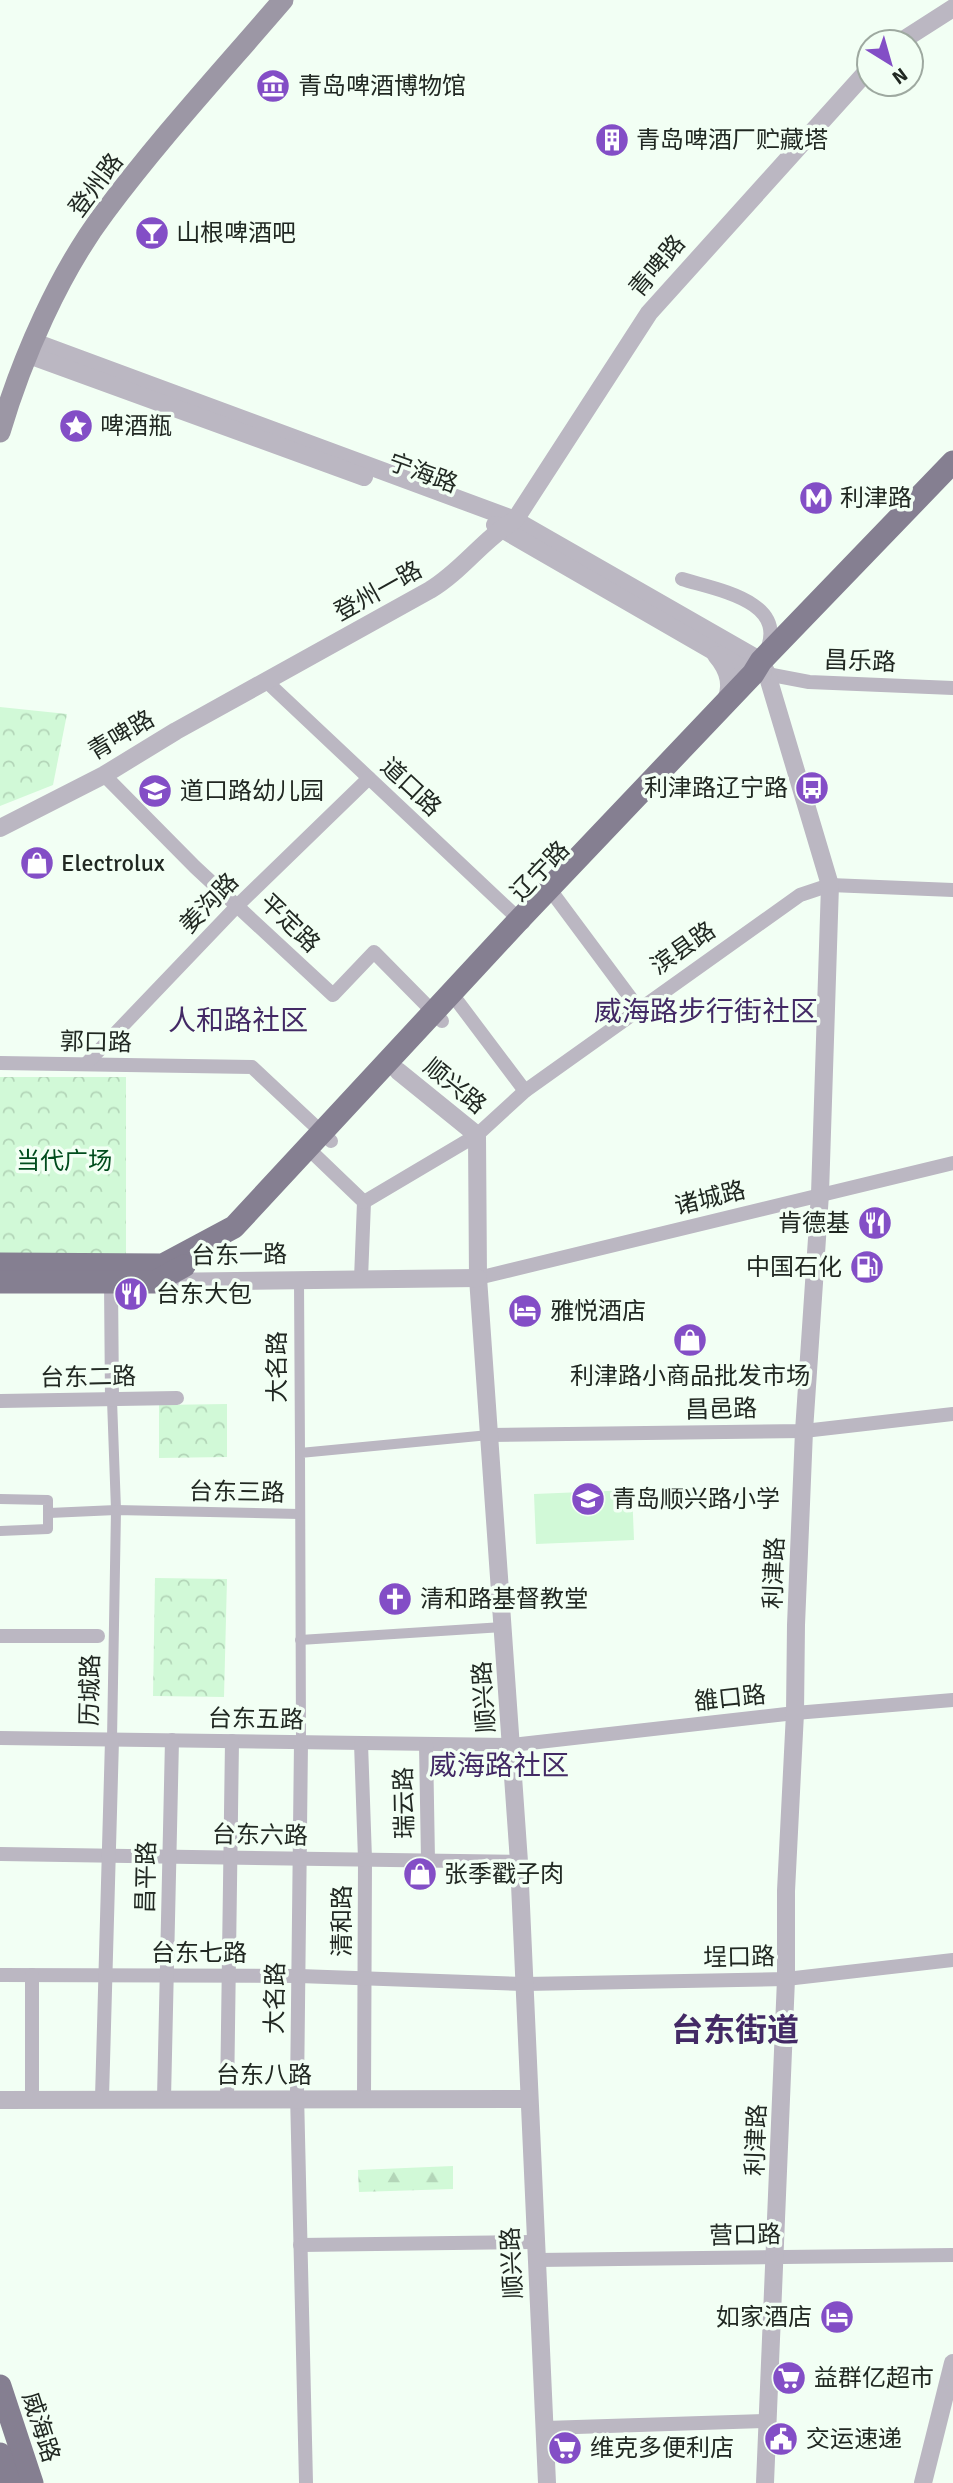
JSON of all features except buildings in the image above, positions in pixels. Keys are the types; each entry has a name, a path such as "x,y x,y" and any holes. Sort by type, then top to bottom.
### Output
{"main road":[{"name":"登州路","path":"0,432 31,349 60,287 103,214 283,0"},
{"name":"辽宁路","path":"159,1274 234,1227 398,1070 438,1017 458,1002 522,923 554,895 953,462"},
{"name":"辽宁路","path":"323,1144 721,708 953,481"},
{"name":"台东一路","path":"0,1264 159,1274"},
{"name":"台东一路","path":"0,1282 111,1282 159,1274"},
{"name":"威海路","path":"0,2386 32,2483"},
{"name":"威海路","path":"0,2454 9,2483"}],"street":[{"path":"922,28 953,8"},
{"name":"青啤路","path":"508,524 649,313 855,84"},
{"name":"宁海路","path":"31,349 508,524 760,670"},
{"name":"宁海路","path":"508,524 713,652 760,670"},
{"name":"登州一路","path":"267,682 445,581 508,524"},
{"path":"682,579 739,596 764,611 771,625 770,644 760,670"},
{"path":"713,652 729,675 728,697 721,708"},
{"name":"昌乐路","path":"760,670 809,682 953,688"},
{"name":"利津路","path":"760,670 830,885 820,1194 804,1431 786,1891 786,1979 776,2258 765,2483"},
{"name":"青啤路","path":"0,828 104,775 176,731 267,682"},
{"name":"道口路","path":"267,682 522,923"},
{"name":"平定路","path":"104,775 195,867 333,995 374,952 438,1017"},
{"name":"姜沟路","path":"86,1064 239,905 369,778"},
{"name":"滨县路","path":"364,1202 477,1135 525,1091 800,895 830,885 953,890"},
{"path":"554,895 638,1008"},
{"path":"458,1002 525,1091"},
{"name":"郭口路","path":"0,1063 252,1067 323,1144"},
{"name":"顺兴路","path":"398,1070 477,1135 478,1278 520,1862 547,2483"},
{"path":"323,1144 364,1202 361,1279"},
{"name":"诸城路","path":"478,1278 953,1163"},
{"name":"台东一路","path":"159,1274 299,1281 478,1278"},
{"name":"大名路","path":"299,1281 300,1453"},
{"name":"历城路","path":"102,2096 116,1510 111,1282"},
{"name":"台东二路","path":"0,1401 177,1398"},
{"name":"昌邑路","path":"489,1435 804,1431 953,1414"},
{"name":"台东三路","path":"48,1513 116,1510 300,1514 300,1453 489,1435"},
{"path":"0,1499 48,1500 48,1529 0,1531"},
{"name":"大名路","path":"300,1514 301,1742 297,2096 306,2483"},
{"path":"300,1640 503,1627"},
{"path":"0,1636 98,1636"},
{"name":"雒口路","path":"512,1745 795,1713 953,1699"},
{"name":"台东五路","path":"0,1738 512,1745"},
{"name":"昌平路","path":"164,2096 172,1740"},
{"path":"227,2096 232,1741"},
{"name":"清和路","path":"361,1743 365,1859 363,2097"},
{"name":"瑞云路","path":"426,1744 428,1860"},
{"name":"台东六路","path":"0,1854 520,1862"},
{"name":"埕口路","path":"525,1984 786,1979 953,1960"},
{"name":"台东七路","path":"0,1975 299,1976 525,1984"},
{"path":"32,1975 32,2097"},
{"name":"台东八路","path":"0,2094 32,2097"},
{"name":"台东八路","path":"0,2100 102,2096 529,2096"},
{"name":"营口路","path":"300,2245 776,2258 953,2255"},
{"path":"923,2483 953,2363"},
{"path":"545,2428 767,2421"}],"green space":[{"path":"0,707 67,714 53,785 0,806"},
{"name":"当代广场","path":"0,1077 126,1077 126,1259 0,1256"},
{"path":"227,1404 227,1457 159,1458 159,1405"},
{"path":"632,1490 634,1540 536,1544 534,1494"},
{"path":"155,1578 227,1579 224,1697 153,1696"},
{"path":"453,2166 453,2189 359,2192 358,2170"}],"place":[{"name":"青岛啤酒博物馆","path":"273,86"},
{"name":"青岛啤酒厂贮藏塔","path":"612,140"},
{"name":"山根啤酒吧","path":"152,233"},
{"name":"啤酒瓶","path":"76,426"},
{"name":"利津路","path":"816,498"},
{"name":"利津路辽宁路","path":"812,788"},
{"name":"道口路幼儿园","path":"155,791"},
{"name":"Electrolux","path":"37,863"},
{"name":"肯德基","path":"875,1223"},
{"name":"中国石化","path":"867,1267"},
{"name":"台东大包","path":"131,1294"},
{"name":"雅悦酒店","path":"525,1311"},
{"name":"利津路小商品批发市场","path":"690,1340"},
{"name":"青岛顺兴路小学","path":"588,1499"},
{"name":"清和路基督教堂","path":"395,1599"},
{"name":"张季戳子肉","path":"420,1874"},
{"name":"如家酒店","path":"837,2317"},
{"name":"益群亿超市","path":"789,2378"},
{"name":"交运速递","path":"781,2439"},
{"name":"维克多便利店","path":"565,2448"}],"district":[{"name":"威海路步行街社区","path":"706,1011"},
{"name":"人和路社区","path":"238,1020"},
{"name":"威海路社区","path":"499,1765"},
{"name":"台东街道","path":"735,2030"}]}
